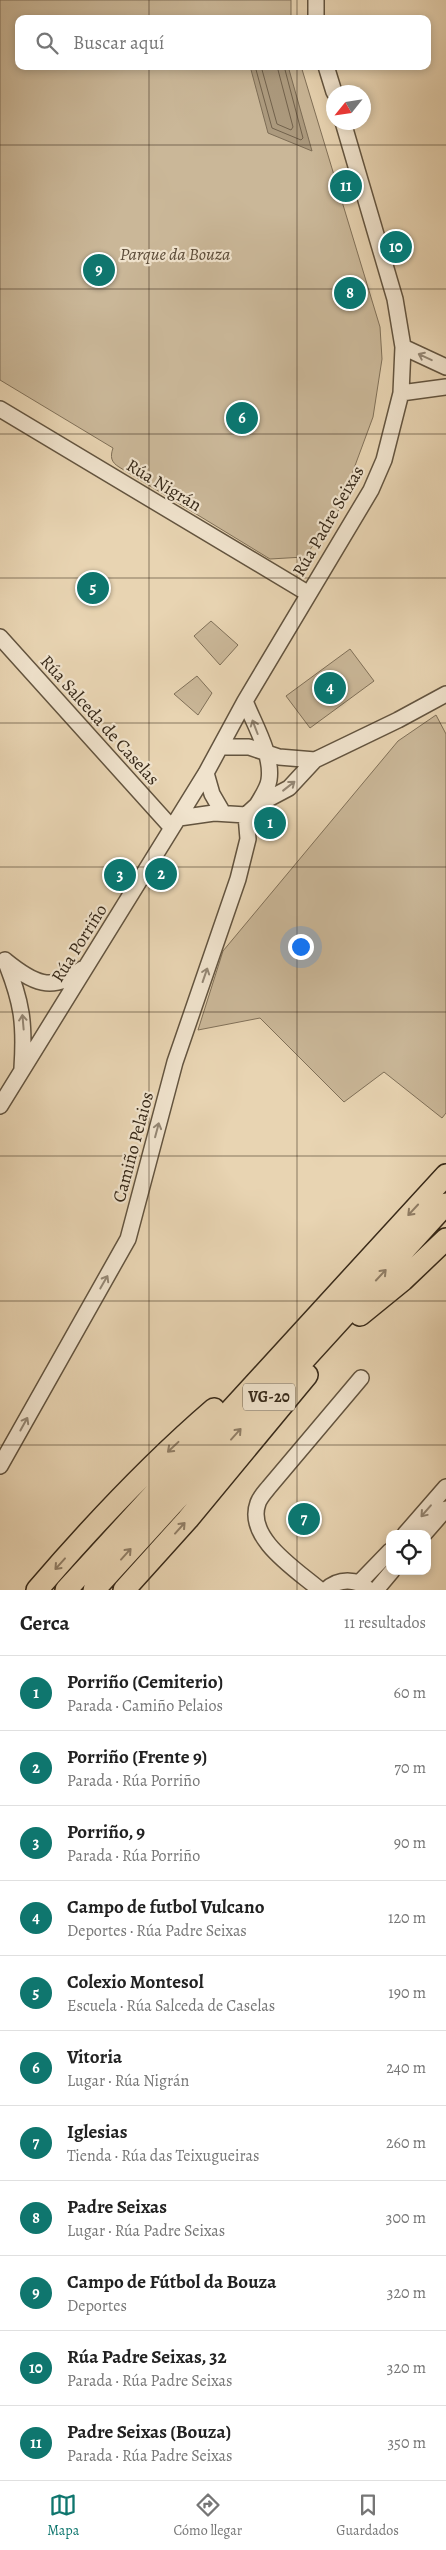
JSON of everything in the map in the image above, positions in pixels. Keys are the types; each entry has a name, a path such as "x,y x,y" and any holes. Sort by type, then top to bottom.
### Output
{"highway":[{"name":"VG-20","path":"66,1590 446,1174"},
{"name":"VG-20","path":"94,1590 446,1204"},
{"path":"124,1590 188,1519 338,1338 370,1306 403,1280 446,1239"},
{"path":"37,1590 93,1527 150,1469 212,1411 289,1346"},
{"path":"265,1425 294,1369"}],"street":[{"path":"316,0 316,15"},
{"path":"327,70 332,85"},
{"name":"Rúa Padre Seixas","path":"222,747 245,701 371,490 384,460 402,393 403,347 395,299 345,130"},
{"path":"403,347 446,367"},
{"path":"402,393 446,388"},
{"name":"Rúa Nigrán","path":"0,409 308,594"},
{"name":"Rúa Salceda de Caselas","path":"0,637 176,823"},
{"path":"176,823 223,813 251,810 289,788 315,760 398,720 446,694"},
{"path":"245,701 265,752 269,782 251,810"},
{"path":"223,813 212,794 206,774 222,747 249,747 279,757 315,760"},
{"name":"Rúa Porriño","path":"0,1106 206,774"},
{"name":"Camiño Pelaios","path":"0,1466 128,1238 176,1062 238,879 248,839 251,810"},
{"path":"2,958 27,978 52,984 76,974 90,962"},
{"path":"2,958 22,1008 24,1035 22,1070"},
{"path":"320,1590 267,1544 260,1534 256,1519 258,1503 269,1487 361,1378"},
{"path":"409,1530 446,1488"},
{"path":"428,1530 446,1509"},
{"path":"326,1590 339,1582 364,1586 386,1556"},
{"path":"376,1590 389,1575"}],"green space":[{"name":"Parque da Bouza","path":"0,0 291,0 291,15 15,15 15,70 302,70 380,327 382,359 373,417 336,517 304,557 270,559 119,467 112,459 113,448 0,380"},
{"path":"211,621 238,645 220,665 194,636"},
{"path":"350,649 374,681 310,728 286,696"},
{"path":"197,676 212,693 198,715 174,694"},
{"path":"436,715 446,734 446,1113 442,1118 384,1072 344,1102 260,1018 198,1030 223,951 398,741"}],"water":[{"path":"251,70 289,70 312,151 268,133"}],"place":[{"name":"Padre Seixas (Bouza)","path":"346,186"},
{"name":"Rúa Padre Seixas, 32","path":"396,247"},
{"name":"Campo de Fútbol da Bouza","path":"99,270"},
{"name":"Padre Seixas","path":"350,293"},
{"name":"Vitoria","path":"242,418"},
{"name":"Colexio Montesol","path":"93,588"},
{"name":"Campo de futbol Vulcano","path":"330,688"},
{"name":"Porriño (Cemiterio)","path":"270,823"},
{"name":"Porriño (Frente 9)","path":"161,874"},
{"name":"Porriño, 9","path":"120,875"},
{"name":"Iglesias","path":"304,1519"}]}
